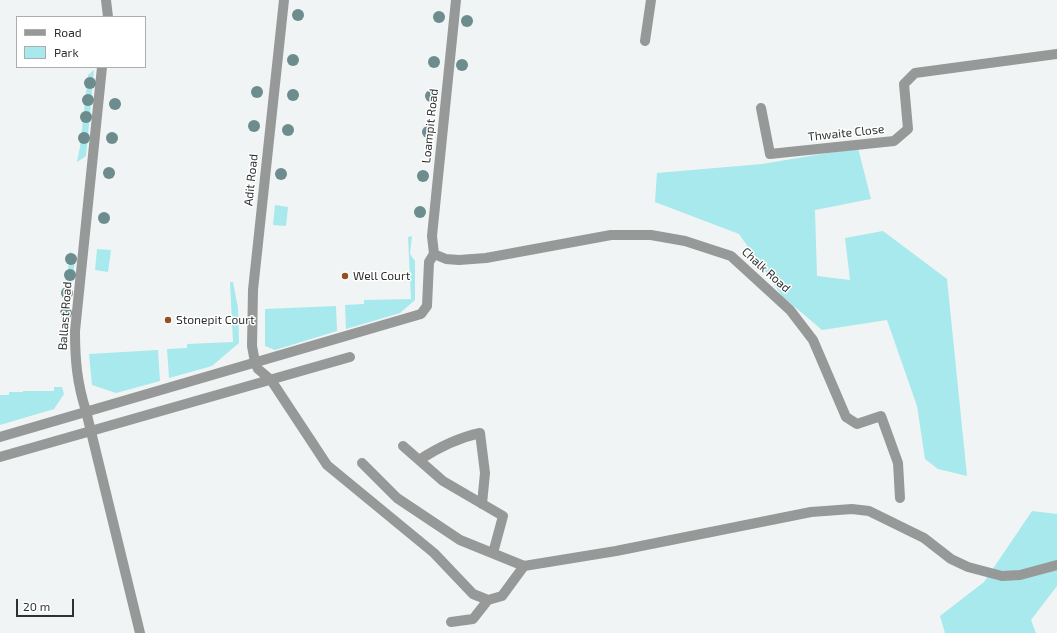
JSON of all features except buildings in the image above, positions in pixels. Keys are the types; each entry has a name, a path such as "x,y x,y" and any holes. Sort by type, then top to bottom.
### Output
{"street":[{"path":"106,0 108,16"},
{"name":"Adit Road","path":"255,362 252,346 253,290 284,0"},
{"name":"Loampit Road","path":"434,254 432,236 456,0"},
{"path":"645,41 651,0"},
{"name":"Thwaite Close","path":"761,108 770,154 894,141 908,129 904,84 915,73 1057,54"},
{"name":"Ballast Road","path":"102,68 76,331 75,363 78,387 86,411 140,633"},
{"name":"Chalk Road","path":"434,254 446,259 459,260 486,258 611,235 630,234 651,235 685,241 731,256 790,310 813,340 846,417 857,424 881,416 898,463 900,498"},
{"path":"0,437 255,362 266,361 421,314 427,306 429,262 434,254"},
{"path":"0,458 350,357"},
{"path":"255,362 258,370 271,380 327,465 434,552 473,594 488,600"},
{"path":"419,460 440,446 462,436 480,433 485,474 482,504"},
{"path":"403,446 443,481 503,516 493,553"},
{"path":"362,463 397,498 460,540 524,566 616,551 811,512 852,509 869,511 924,538 951,559 968,567 1002,576 1020,574 1057,565"},
{"path":"451,622 473,618 488,600 502,596 524,566"}],"green space":[{"path":"94,70 86,156 77,162 88,75"},
{"path":"858,148 871,199 815,210 817,276 850,280 845,238 883,231 947,279 967,476 938,469 925,459 917,406 887,320 822,330 782,296 739,234 655,202 657,173 762,164"},
{"path":"275,205 288,207 286,226 273,225"},
{"path":"412,236 410,254 415,261 415,300 400,313 346,329 345,305 364,304 364,300 411,299 408,237"},
{"path":"97,249 111,250 108,272 95,270"},
{"path":"70,251 75,259 68,323 63,316"},
{"path":"230,282 233,282 238,308 239,343 212,366 169,378 167,349 187,348 187,344 233,342"},
{"path":"336,306 337,331 275,350 265,346 265,309"},
{"path":"158,350 160,381 116,393 92,385 89,354"},
{"path":"54,387 62,387 64,394 54,409 0,425 0,395 9,395 9,392 54,391"},
{"path":"1032,511 1057,514 1057,586 1031,620 1036,633 945,633 940,616 984,582"}],"place":[{"name":"Well Court","path":"345,276"},
{"name":"Stonepit Court","path":"168,320"}]}
